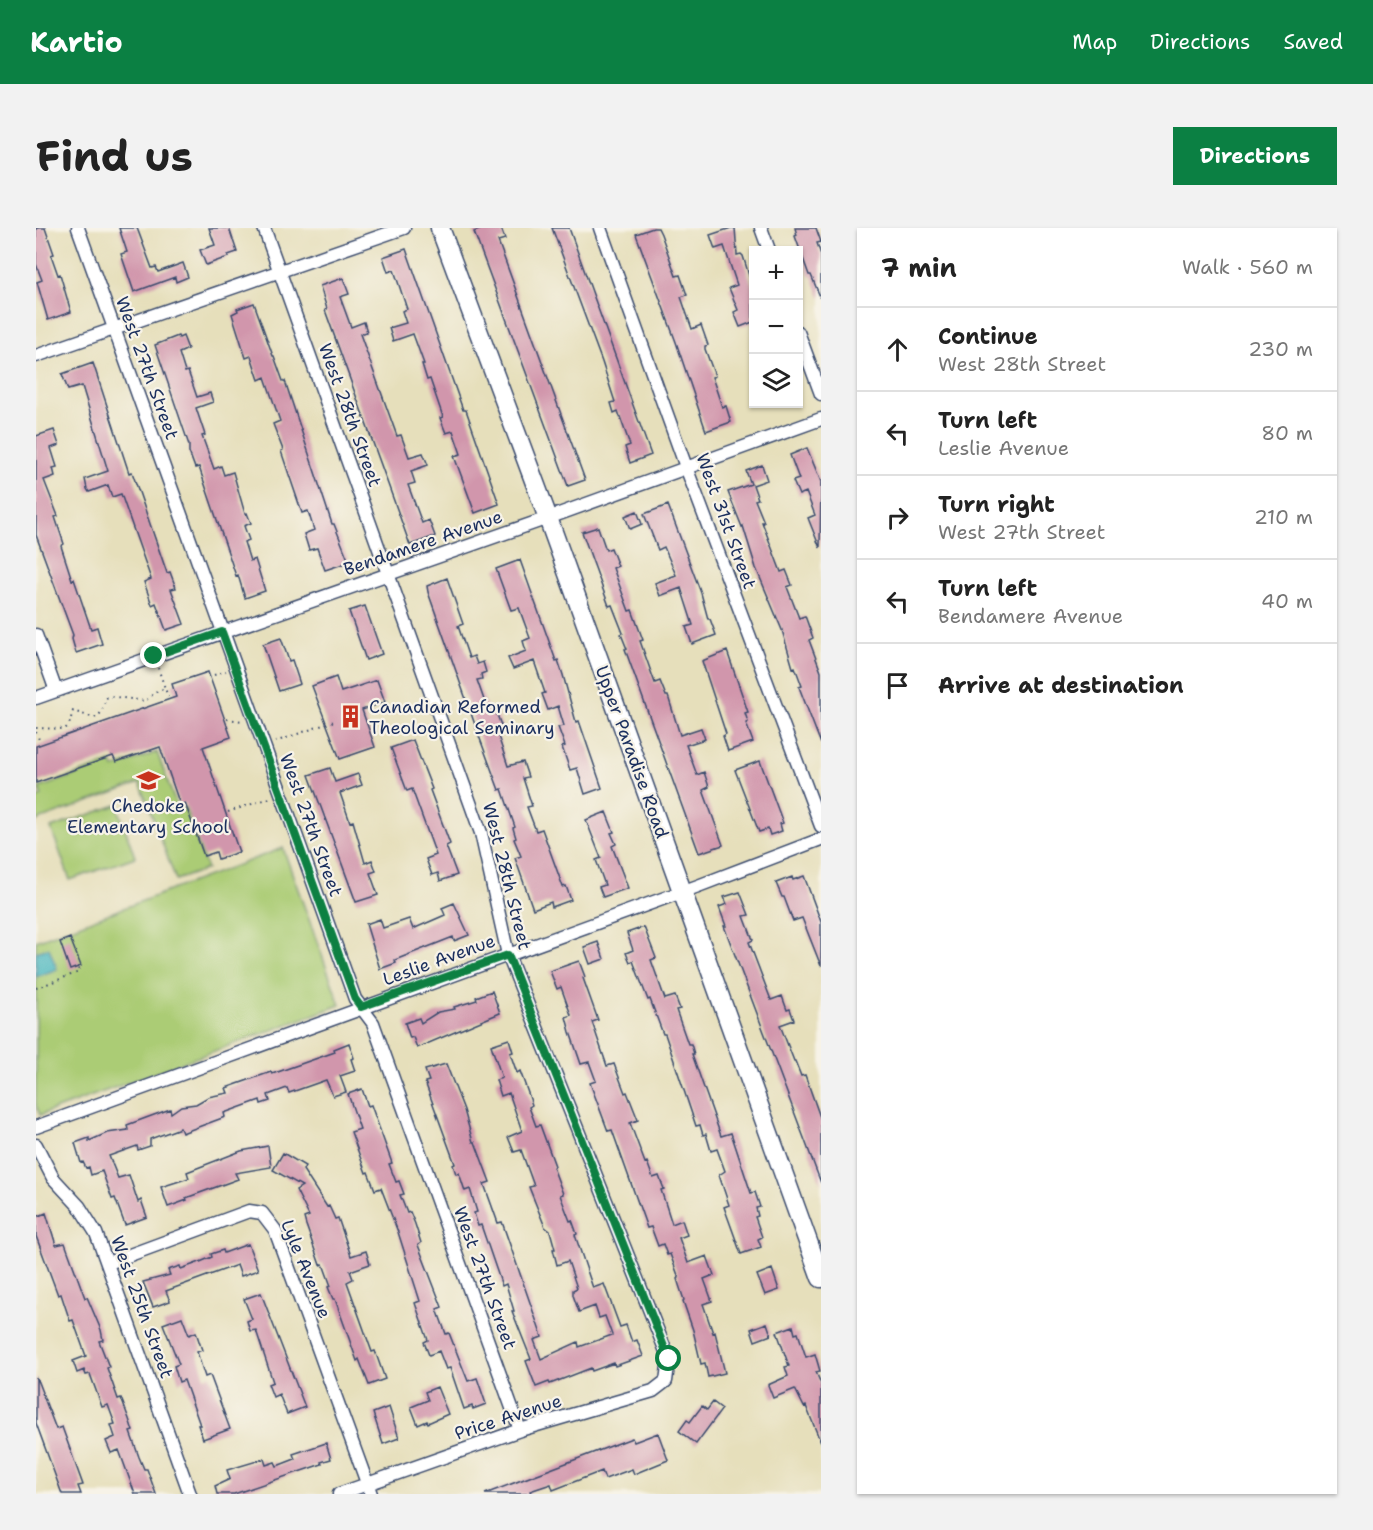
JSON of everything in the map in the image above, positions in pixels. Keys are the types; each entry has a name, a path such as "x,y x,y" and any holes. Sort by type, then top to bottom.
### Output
{"street":[{"name":"West 27th Street","path":"78,228 355,999 373,1023 520,1430"},
{"name":"West 28th Street","path":"264,228 481,833 508,955 669,1359"},
{"path":"36,356 404,228"},
{"name":"Upper Paradise Road","path":"440,228 548,518 819,1266"},
{"name":"West 31st Street","path":"600,228 686,467 821,826"},
{"path":"761,228 768,246"},
{"path":"803,345 821,394"},
{"name":"Bendamere Avenue","path":"36,698 548,518 821,419"},
{"path":"36,635 56,692"},
{"name":"Leslie Avenue","path":"36,1127 821,839"},
{"name":"West 25th Street","path":"36,1145 53,1178 79,1206 96,1233 190,1494"},
{"name":"Lyle Avenue","path":"108,1263 249,1210 262,1214 274,1230 369,1489"},
{"name":"Price Avenue","path":"339,1494 369,1489 520,1430 653,1391 666,1381 669,1359"}],"path":[{"path":"154,656 168,697"},
{"path":"40,742 36,730 65,729 69,725 73,711 94,718 102,712 105,699 109,696 145,701 165,688"},
{"path":"263,746 337,720"},
{"path":"228,812 281,794"},
{"path":"36,988 79,972 78,967"}],"green space":[{"path":"157,752 178,810 185,808 207,869 176,880 140,783 36,821 36,798 42,796 39,788 111,762 114,768"},
{"path":"117,805 135,857 70,880 51,828"},
{"path":"283,848 340,1005 40,1115 36,1105 36,941"}],"water":[{"path":"49,948 57,969 36,977 36,952"}],"building":[{"path":"36,228 45,228 54,254 51,255 58,275 60,274 71,312 48,320 37,282 42,280 36,264"},
{"path":"119,228 137,228 152,268 156,267 158,272 183,263 188,277 176,282 175,277 134,292 121,254 127,252"},
{"path":"209,228 229,228 237,252 206,265 200,250 215,245"},
{"path":"484,228 501,228 505,239 498,241 585,480 568,486 474,232"},
{"path":"552,228 569,228 651,455 630,463 625,447 630,445 618,411 614,413 611,403 615,402 602,362"},
{"path":"658,228 676,276 680,275 687,295 681,297 692,329 701,325 708,345 705,349 715,376 712,377 722,407 726,406 731,422 706,431 636,234"},
{"path":"735,228 737,255 743,256 749,275 749,324 740,327 734,312 738,310 729,288 737,285 724,246 715,249 710,235"},
{"path":"795,228 816,228 821,242 817,243 821,255 821,299 809,275 803,258 803,246 799,246 795,236 797,235"},
{"path":"406,249 499,504 475,513 454,456 461,454 453,431 446,433 440,418 443,417 430,379 427,380 413,334 393,341 389,328 406,323 402,311 407,309 394,270 388,272 383,257"},
{"path":"343,278 349,294 340,297 351,327 364,322 367,332 360,334 397,436 401,435 409,457 423,453 428,465 411,471 415,483 408,485 422,523 429,520 435,536 410,545 325,310 327,309 320,286"},
{"path":"254,303 273,356 283,381 285,381 332,524 334,524 349,562 325,570 317,548 309,550 304,534 314,530 308,511 302,513 281,451 283,450 273,424 280,421 265,377 259,380 251,356 246,358 232,314 238,311 237,309"},
{"path":"178,336 179,338 183,336 188,349 179,353 197,397 210,393 213,402 196,408 205,435 202,436 214,469 221,466 224,475 233,472 245,514 247,513 251,523 244,526 249,540 244,542 250,561 255,559 265,591 245,598 199,467 195,468 189,452 189,445 155,345"},
{"path":"93,363 129,473 132,472 167,573 170,572 176,588 171,589 184,624 166,630 156,603 152,605 144,582 151,579 121,494 112,497 108,485 89,492 87,489 85,479 108,471 82,386 68,390 62,374"},
{"path":"54,430 59,445 51,448 57,467 53,468 55,476 44,480 58,516 55,517 64,544 61,546 72,580 74,579 91,629 97,627 102,644 76,653 73,635 36,535 36,436"},
{"path":"807,448 821,482 820,548 808,518 815,515 806,492 799,495 793,481 799,479 790,455"},
{"path":"762,465 767,480 753,485 758,499 755,500 781,572 786,570 792,585 787,587 799,618 805,616 813,638 809,640 821,672 821,744 799,687 802,686 795,667 793,668 782,630 728,492 751,484 746,471"},
{"path":"668,505 701,593 708,619 716,635 692,644 686,627 693,625 681,588 660,596 655,583 676,575 664,547 658,550 644,514"},
{"path":"637,511 642,524 630,529 625,516"},
{"path":"598,527 606,550 611,548 618,566 613,568 643,640 640,641 655,683 660,681 668,696 680,735 701,728 705,739 686,745 697,775 704,772 709,787 703,790 723,845 699,853 625,649 627,649 621,634 623,633 612,605 609,606 582,532"},
{"path":"520,560 556,661 558,660 576,722 579,721 602,788 585,794 577,768 570,770 562,747 565,746 558,727 564,726 558,706 548,710 534,661 513,669 508,658 526,651 523,641 530,638 519,608 511,610 496,569"},
{"path":"447,578 463,624 458,626 469,658 474,656 477,664 483,662 486,672 481,674 482,679 477,680 489,714 496,712 502,728 498,729 500,735 498,736 508,766 523,762 528,777 523,778 532,806 527,807 536,831 542,829 563,887 566,886 571,900 552,907 551,902 533,909 515,858 521,856 514,839 516,838 513,828 515,827 502,789 499,790 479,736 428,592 427,586"},
{"path":"365,606 382,654 366,660 349,611"},
{"path":"281,638 300,684 279,691 263,644"},
{"path":"727,651 748,712 745,713 748,722 746,723 753,742 728,751 723,736 726,734 702,661"},
{"path":"208,672 231,737 203,747 239,852 218,859 216,852 204,856 185,803 180,805 160,747 116,762 113,756 36,783 36,746 176,697 172,684"},
{"name":"Canadian Reformed Theological Seminary","path":"336,677 341,692 377,680 385,702 362,710 375,747 340,759 312,686"},
{"path":"413,740 450,844 446,846 457,875 440,881 438,873 432,875 426,859 436,855 412,789 407,791 391,748"},
{"path":"760,761 783,823 780,824 782,831 770,835 768,829 759,832 735,770"},
{"path":"330,768 335,782 358,774 362,785 340,793 350,822 353,821 365,863 372,860 376,871 370,873 378,895 356,902 309,775"},
{"path":"606,812 614,832 611,833 616,844 612,846 628,888 603,897 599,887 605,885 596,860 601,858 586,820"},
{"path":"804,876 821,922 821,966 802,918 793,921 776,883 792,877 793,880"},
{"path":"740,892 749,915 744,916 753,940 749,942 771,1000 782,996 794,1020 780,1025 801,1076 805,1075 821,1120 821,1183 724,926 726,926 719,907 727,904 724,897"},
{"path":"454,903 469,935 454,941 453,937 395,960 396,963 380,969 366,924 380,919 383,928 409,919 413,929 445,915 442,908"},
{"path":"644,927 656,958 651,960 665,999 675,996 680,1009 676,1010 688,1044 691,1044 694,1054 692,1054 721,1136 731,1133 751,1193 755,1192 760,1207 756,1208 758,1216 755,1217 762,1237 758,1239 761,1247 741,1254 724,1207 729,1205 719,1175 725,1171 717,1149 711,1151 706,1134 703,1135 700,1125 696,1126 665,1034 663,1034 650,999 648,1000 633,961 630,962 626,953 633,950 627,933"},
{"path":"70,938 81,966 70,970 60,942"},
{"path":"598,942 604,959 590,964 584,947"},
{"path":"579,961 598,1020 592,1022 607,1066 614,1064 638,1120 630,1123 645,1163 647,1162 653,1178 659,1176 672,1224 682,1220 687,1235 679,1238 688,1263 707,1256 714,1275 704,1279 712,1301 703,1304 713,1333 715,1332 725,1373 708,1377 705,1363 701,1364 677,1279 679,1278 670,1254 667,1255 663,1244 658,1246 651,1227 647,1228 612,1130 608,1131 590,1083 596,1081 589,1062 581,1064 566,1017 571,1015 561,987 557,989 550,971"},
{"path":"492,991 500,1013 417,1048 413,1037 410,1038 405,1023 419,1018 421,1023 438,1012 455,1009 454,1007 477,1000 476,997"},
{"path":"509,1039 513,1052 510,1053 517,1073 520,1071 528,1093 532,1105 529,1107 536,1126 540,1125 555,1166 553,1167 563,1194 560,1195 577,1234 575,1235 593,1288 604,1284 620,1327 626,1325 632,1342 637,1340 643,1356 615,1366 614,1363 592,1371 591,1368 536,1387 526,1361 531,1359 512,1311 514,1311 506,1284 502,1286 481,1225 478,1226 474,1213 477,1212 470,1189 465,1191 459,1173 456,1174 453,1165 455,1164 425,1082 429,1081 425,1070 446,1064 464,1110 473,1142 475,1142 490,1182 484,1184 498,1223 502,1222 542,1337 534,1340 541,1359 578,1342 579,1347 612,1335 605,1316 599,1318 595,1306 579,1312 573,1295 573,1290 577,1288 568,1261 557,1265 550,1231 545,1227 529,1187 534,1186 521,1150 514,1152 508,1137 522,1131 509,1093 501,1096 496,1080 502,1078 491,1045"},
{"path":"349,1043 355,1071 340,1076 346,1092 333,1096 326,1080 289,1093 287,1088 268,1095 270,1101 261,1104 260,1100 224,1113 225,1117 182,1133 180,1128 150,1139 150,1146 138,1150 137,1146 109,1156 118,1178 129,1175 138,1202 141,1200 147,1217 125,1225 102,1171 91,1175 89,1167 86,1168 83,1162 81,1163 75,1143 89,1138 89,1141 107,1133 128,1130 127,1125 170,1109 171,1113 181,1106 196,1104 208,1097 228,1093 226,1088 335,1052 334,1049"},
{"path":"362,1089 368,1106 371,1105 392,1163 389,1164 396,1182 399,1181 404,1194 400,1195 407,1213 410,1212 415,1224 421,1243 418,1245 442,1307 437,1309 446,1334 449,1333 468,1381 477,1378 486,1404 473,1409 472,1406 464,1409 450,1368 446,1369 439,1351 429,1355 424,1342 428,1340 415,1303 420,1301 398,1232 381,1188 375,1190 368,1172 366,1173 351,1132 360,1129 348,1094"},
{"path":"268,1146 271,1167 235,1173 238,1179 168,1207 161,1187 189,1178 187,1172 241,1151"},
{"path":"283,1153 305,1166 303,1170 327,1207 329,1206 335,1219 338,1218 351,1256 366,1251 370,1264 350,1271 353,1279 347,1282 372,1352 375,1351 385,1379 369,1385 359,1359 357,1361 335,1299 328,1287 331,1286 323,1264 320,1265 306,1225 304,1218 309,1216 296,1190 302,1186 273,1170"},
{"path":"46,1213 56,1245 65,1243 85,1298 87,1297 101,1330 103,1340 99,1341 109,1367 107,1368 118,1399 121,1398 129,1419 133,1431 130,1432 139,1457 144,1469 147,1469 156,1494 135,1494 119,1450 111,1453 106,1441 115,1437 111,1425 115,1424 108,1405 102,1407 90,1374 86,1375 84,1370 77,1373 73,1361 86,1356 73,1320 70,1321 61,1294 58,1295 36,1236 36,1217"},
{"path":"248,1244 258,1270 241,1276 237,1265 166,1291 170,1301 153,1307 143,1282 170,1275 168,1270 180,1266 181,1269 200,1262 212,1257 211,1254 223,1250 224,1253"},
{"path":"772,1269 779,1290 765,1295 757,1275"},
{"path":"261,1293 305,1407 287,1414 279,1394 273,1397 268,1384 273,1382 256,1330 250,1331 247,1321 252,1319 244,1299"},
{"path":"182,1317 189,1335 196,1332 202,1350 197,1352 205,1377 210,1375 230,1429 203,1439 184,1380 179,1382 174,1366 179,1364 163,1324"},
{"path":"767,1323 771,1335 755,1341 751,1329"},
{"path":"793,1326 795,1334 798,1333 806,1357 815,1354 820,1371 816,1372 821,1384 821,1443 806,1406 804,1407 795,1389 773,1398 768,1385 788,1376 785,1367 789,1366 777,1332"},
{"path":"36,1377 56,1429 62,1427 83,1485 78,1486 81,1494 62,1494 36,1423"},
{"path":"437,1387 448,1414 418,1425 411,1407 428,1400 425,1392"},
{"path":"713,1402 722,1409 696,1444 679,1431 687,1420 690,1422 702,1406 707,1410"},
{"path":"389,1407 399,1438 383,1444 373,1413"},
{"path":"658,1433 668,1460 634,1474 632,1469 605,1479 602,1471 553,1490 551,1484 530,1491 531,1494 485,1494 632,1438 634,1442"},
{"path":"326,1443 331,1459 321,1462 322,1464 234,1494 217,1494 215,1486 230,1479 227,1470 264,1459 266,1465 275,1462 277,1466 295,1459 293,1454"}],"place":[{"name":"Canadian Reformed Theological Seminary","path":"351,717"},
{"name":"Chedoke Elementary School","path":"148,780"}],"route":[{"path":"154,656 222,632 355,999 361,1007 508,955 669,1359"}]}
